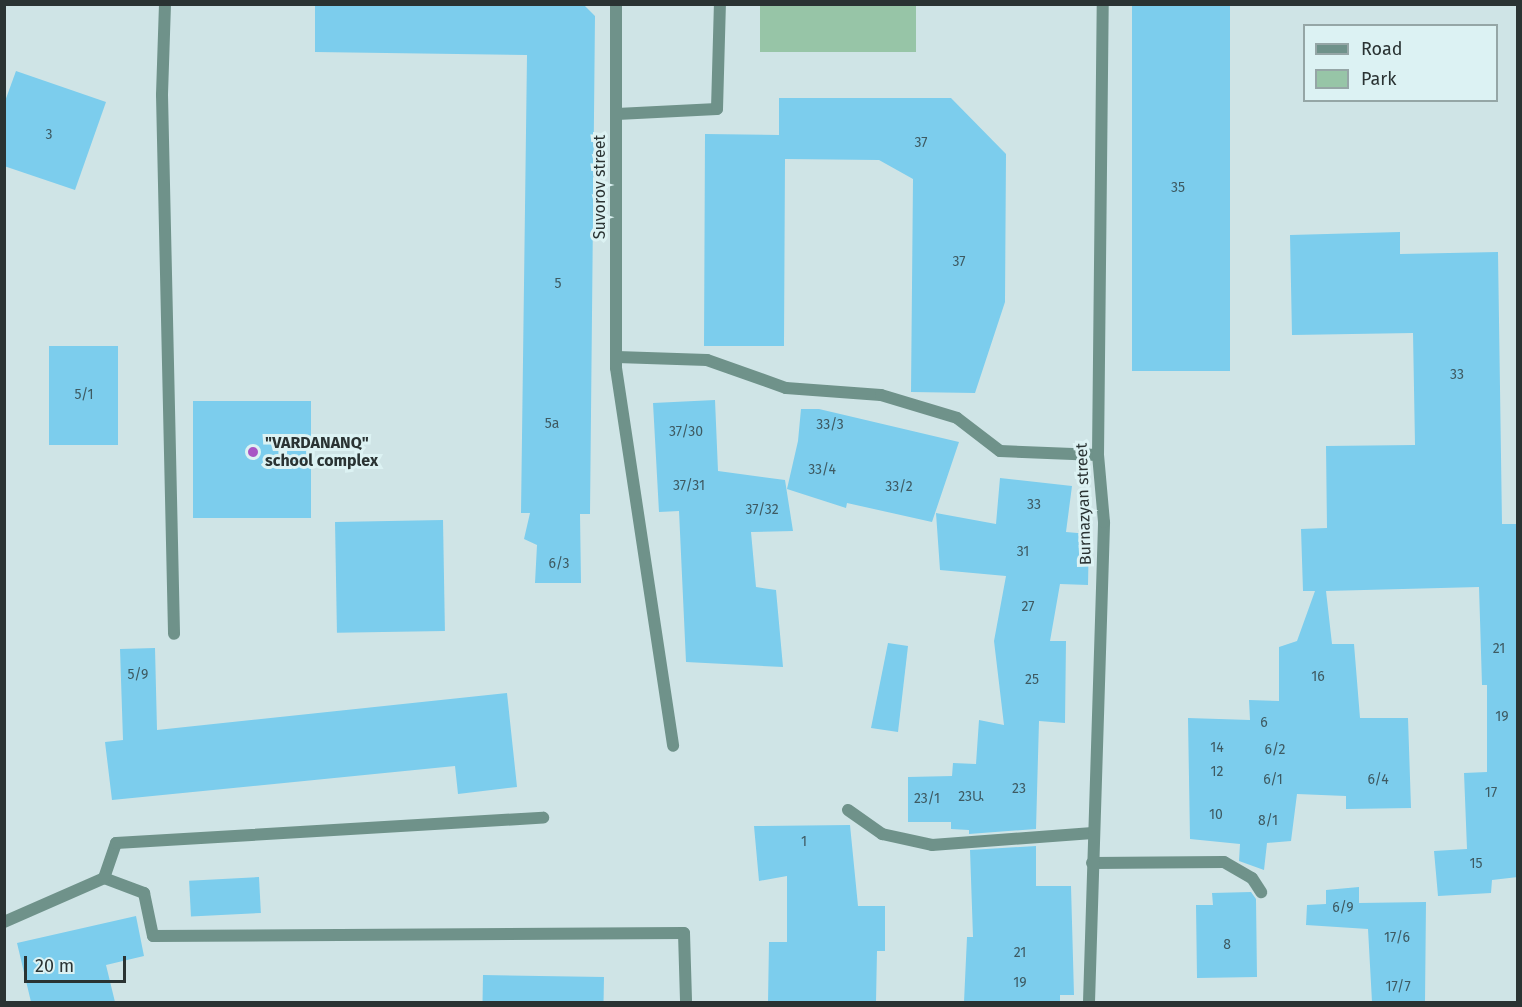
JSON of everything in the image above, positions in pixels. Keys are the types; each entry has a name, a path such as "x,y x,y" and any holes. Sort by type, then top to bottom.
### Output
{"street":[{"path":"165,4 162,95 174,634"},
{"name":"Suvorov street","path":"616,4 617,363 673,746"},
{"path":"616,114 717,109 720,4"},
{"name":"Burnazyan street","path":"1089,1002 1092,833 1104,522 1098,455 1103,4"},
{"path":"617,363 707,360 786,388 881,395 957,418 1000,451 1098,455"},
{"path":"848,810 882,834 932,844 1092,833"},
{"path":"104,878 116,843 543,818"},
{"path":"1092,862 1224,862 1252,878 1261,892"},
{"path":"4,922 104,878 144,893 153,936 684,933 686,1002"}],"green space":[{"path":"760,5 916,5 916,52 760,52"}],"building":[{"path":"315,4 583,4 595,16 590,514 580,514 581,583 535,583 537,545 524,539 530,513 521,513 527,55 315,52"},
{"path":"1132,4 1230,4 1230,371 1132,371"},
{"path":"16,71 106,102 75,190 4,166 4,104"},
{"path":"779,98 951,98 1006,154 1005,302 975,393 911,392 913,179 879,160 785,159 784,346 704,346 705,134 779,135"},
{"path":"1400,232 1400,254 1498,252 1502,524 1518,524 1518,877 1492,880 1491,893 1438,896 1434,851 1467,849 1464,773 1487,772 1487,685 1482,685 1479,587 1326,591 1332,644 1354,644 1360,718 1408,718 1411,808 1346,809 1346,796 1297,794 1291,841 1267,843 1264,870 1239,861 1240,844 1190,839 1188,718 1250,720 1249,700 1279,701 1279,647 1297,641 1315,591 1303,591 1301,529 1327,528 1326,446 1415,445 1413,333 1292,335 1290,235"},
{"path":"49,346 118,346 118,445 49,445"},
{"path":"715,400 718,471 785,480 793,531 751,532 756,587 776,590 783,667 686,662 679,511 659,512 653,403"},
{"path":"193,401 311,401 311,518 193,518"},
{"path":"801,409 819,409 959,442 932,522 847,503 846,508 787,489 798,441"},
{"path":"1000,478 1072,486 1066,532 1089,534 1088,585 1060,584 1050,641 1066,641 1065,723 1039,721 1036,829 969,834 969,830 951,829 951,822 908,822 908,777 952,776 953,763 976,764 979,720 1004,725 994,641 1006,576 940,570 936,513 996,524"},
{"path":"443,520 445,631 337,633 335,522"},
{"path":"888,643 908,646 898,732 871,728"},
{"path":"155,648 157,730 507,693 517,787 458,794 455,766 112,800 105,742 123,740 120,649"},
{"path":"850,825 858,906 885,906 885,951 877,951 876,1002 768,1002 769,942 787,942 787,876 759,881 754,826"},
{"path":"1036,846 1036,886 1071,886 1074,995 1060,995 1060,1002 964,1002 967,937 973,937 970,850"},
{"path":"259,877 261,913 191,917 189,881"},
{"path":"1359,887 1359,903 1426,902 1425,1002 1372,1002 1368,929 1306,925 1307,905 1326,904 1326,890"},
{"path":"1251,892 1256,899 1257,977 1197,978 1196,905 1213,905 1212,893"},
{"path":"136,916 144,956 106,965 115,1002 31,1002 17,943"},
{"path":"483,975 604,977 604,1002 483,1002"}],"place":[{"name":"\"VARDANANQ\" school complex","path":"253,452"}]}
